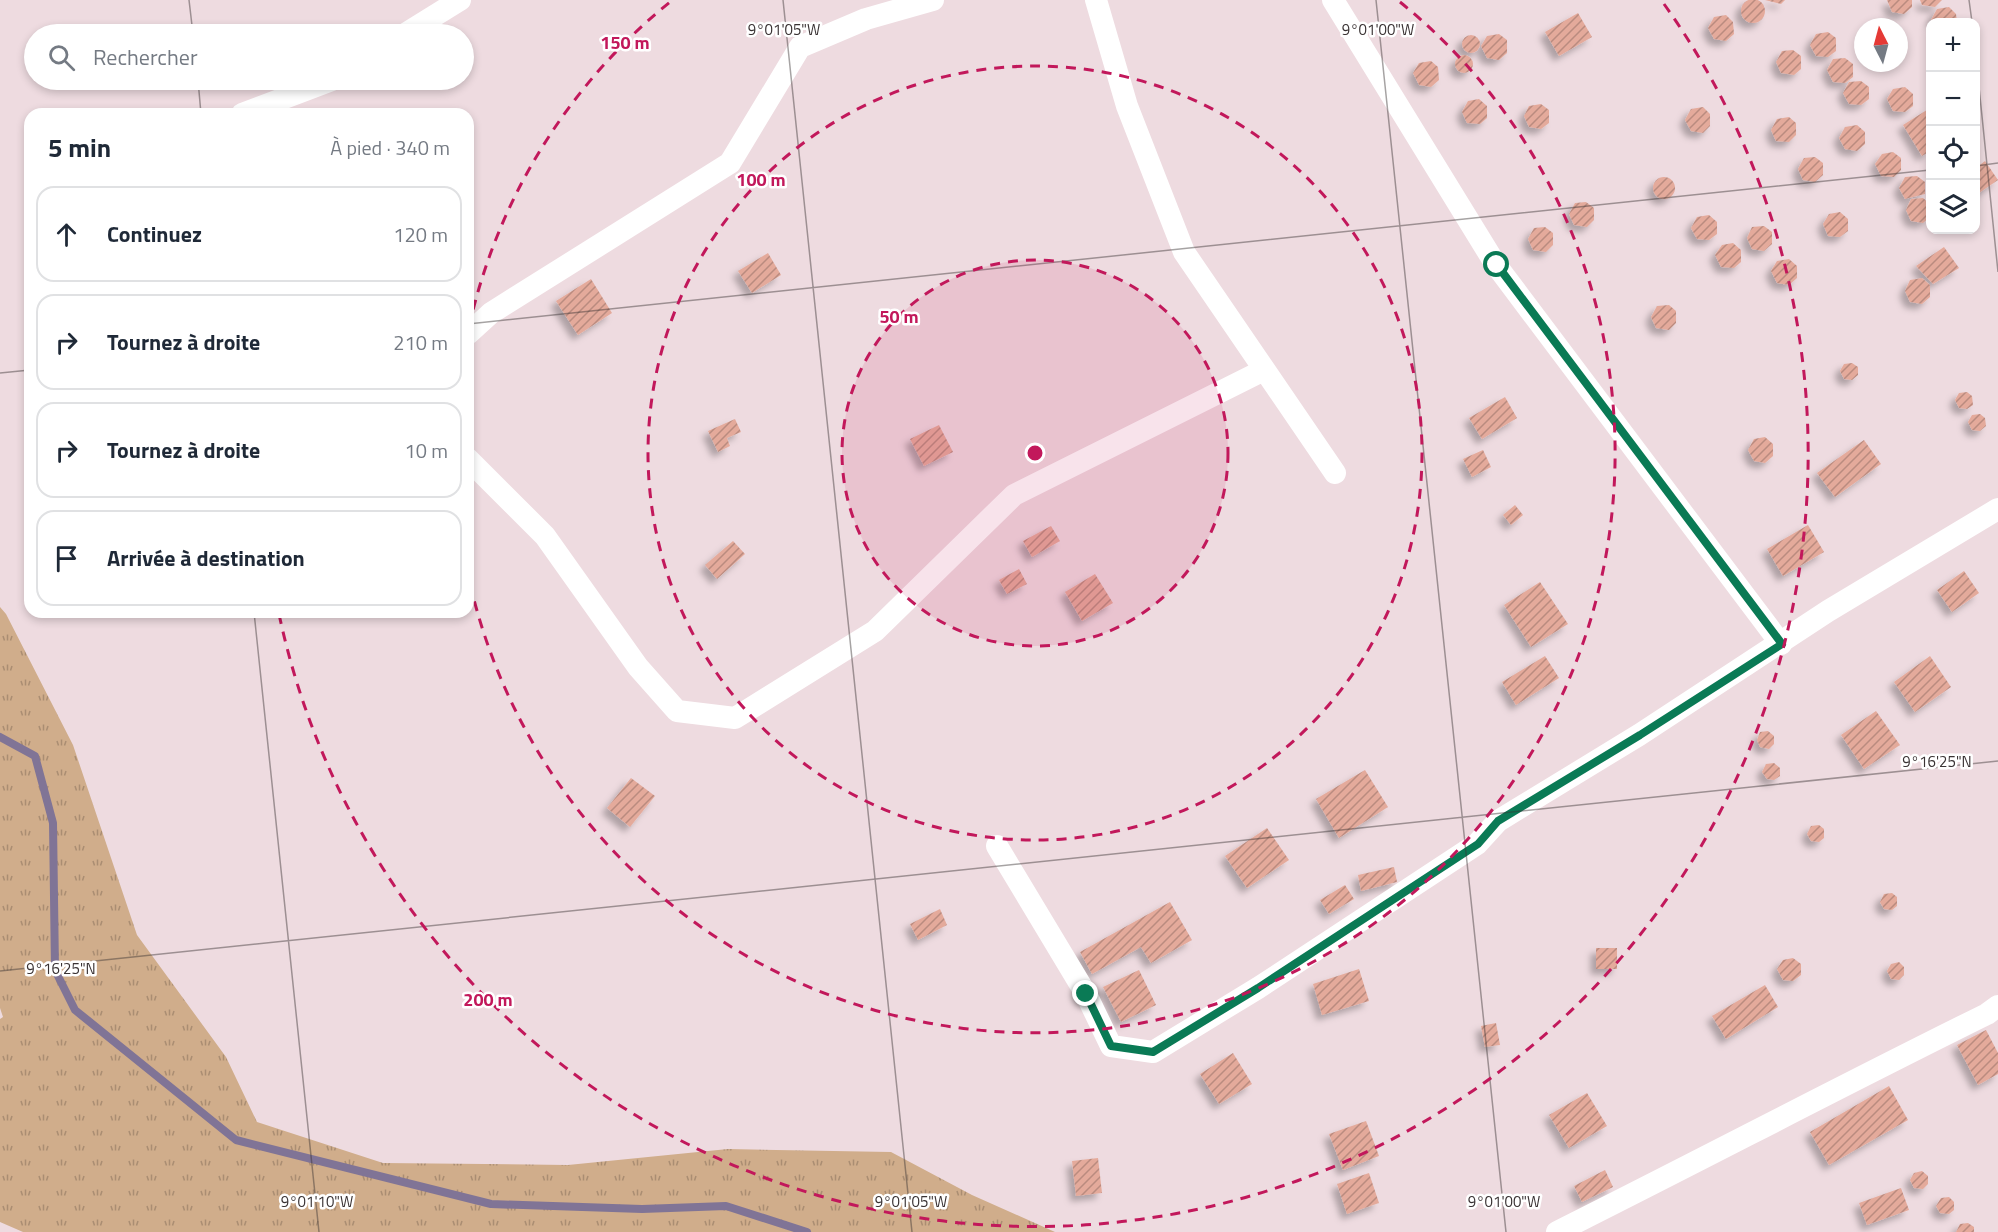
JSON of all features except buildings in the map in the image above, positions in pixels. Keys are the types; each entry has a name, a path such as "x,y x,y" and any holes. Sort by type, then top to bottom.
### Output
{"street":[{"path":"421,24 460,0"},
{"path":"474,329 491,314 730,163 800,47 866,19 933,0"},
{"path":"1096,0 1127,106 1184,252 1335,473"},
{"path":"1333,0 1497,265 1782,644"},
{"path":"258,108 306,90"},
{"path":"474,465 544,536 638,667 677,711 735,718 875,631 1014,495 1264,370"},
{"path":"997,846 1086,994 1111,1046 1153,1052 1258,988 1478,844 1498,821 1640,735 1782,644 1828,611 1998,509"},
{"path":"1557,1232 1814,1104 1875,1069 1988,1014 1998,1006"}],"green space":[{"path":"0,607 6,614 73,745 137,935 226,1057 257,1122 383,1163 568,1165 728,1149 891,1152 972,1195 1055,1232 23,1232 0,1222 0,1019 3,1017 0,1008"}],"waterway":[{"path":"0,737 35,756 53,823 55,970 75,1010 236,1140 491,1204 642,1209 726,1206 807,1232"}],"route":[{"path":"1086,994 1111,1046 1153,1052 1258,988 1478,844 1498,821 1640,735 1782,644 1497,265"}]}
